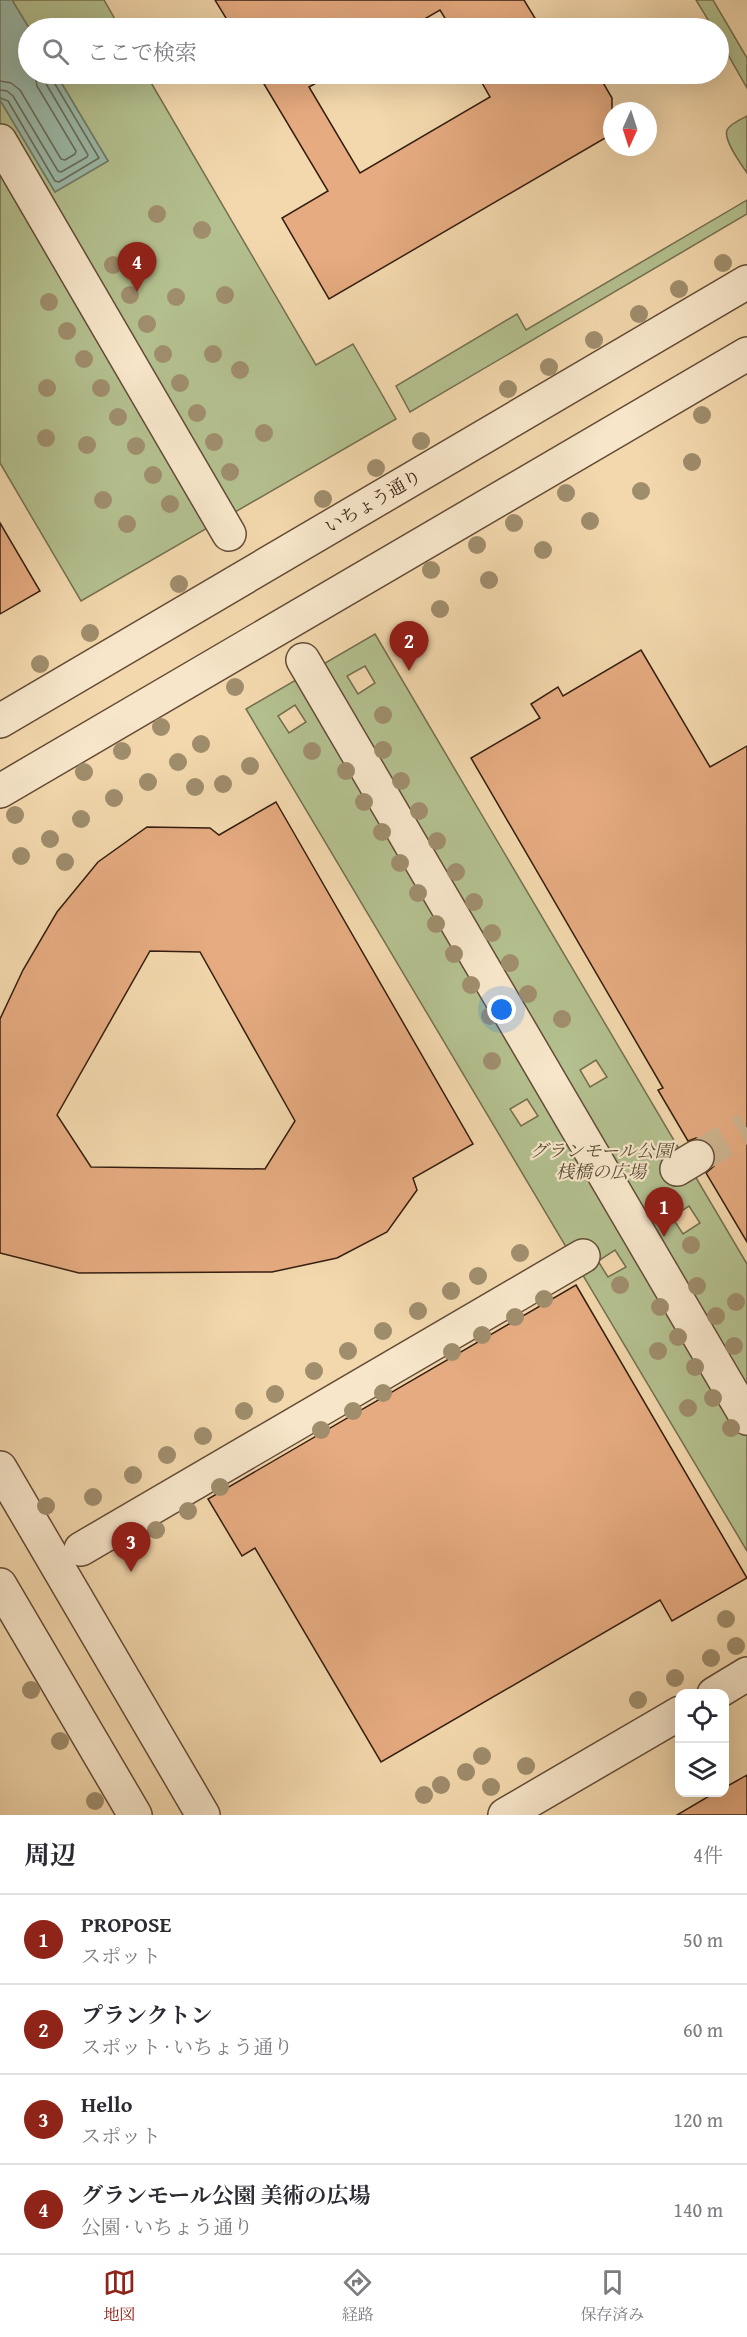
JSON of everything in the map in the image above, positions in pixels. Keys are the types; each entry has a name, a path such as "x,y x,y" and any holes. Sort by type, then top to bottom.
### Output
{"street":[{"path":"0,141 230,534"},
{"name":"いちょう通り","path":"0,721 747,282"},
{"path":"0,791 747,354"},
{"path":"303,660 747,1418"},
{"path":"81,1549 584,1256"},
{"path":"0,1468 203,1815"},
{"path":"0,1585 135,1815"},
{"path":"722,1689 747,1674"},
{"path":"505,1815 675,1716"}],"green space":[{"path":"12,0 104,0 114,18 23,18"},
{"path":"696,0 713,0 724,18 707,18"},
{"path":"729,27 747,58 747,88 729,56"},
{"path":"62,84 152,84 316,365 353,344 396,419 81,601 0,463 0,100 55,192 108,161"},
{"path":"747,116 747,173 733,152 726,134 731,126"},
{"path":"747,200 747,214 410,412 396,386 517,314 526,330"},
{"name":"グランモール公園 桟橋の広場","path":"375,634 747,1264 747,1551 246,709","holes":["365,666 375,683 358,694 347,676","295,705 306,722 289,733 278,716","596,1060 607,1077 590,1087 580,1070","527,1099 538,1116 521,1126 510,1109","689,1206 700,1223 683,1234 672,1217","615,1250 626,1267 608,1277 598,1261"]}],"water":[{"path":"0,0 12,0 23,18 18,18 18,84 62,84 108,161 55,192 0,100"}],"building":[{"path":"215,0 524,0 535,18 445,18 440,10 426,18 226,18"},
{"path":"264,84 314,84 309,87 360,173 490,97 483,84 604,84 612,98 612,102 603,102 603,139 329,299 282,218 328,191"},
{"path":"0,523 40,591 0,614"},
{"path":"641,650 710,767 747,746 747,1242 706,1173 714,1166 716,1156 713,1148 706,1140 696,1138 688,1141 658,1090 663,1088 471,758 540,718 531,704 558,687 563,696"},
{"path":"276,802 473,1144 413,1178 417,1190 387,1232 337,1258 272,1272 79,1273 0,1253 0,1019 23,970 57,912 98,862 147,827 210,828 219,835","holes":["150,951 200,952 295,1121 265,1169 91,1167 57,1115"]},
{"path":"576,1285 747,1578 672,1621 660,1600 381,1762 255,1548 242,1556 208,1499"},
{"path":"747,1775 747,1815 677,1815 708,1797 729,1797 729,1785"}],"tunnel":[{"path":"697,1157 747,1128"}],"place":[{"name":"グランモール公園 美術の広場","path":"137,292"},
{"name":"プランクトン","path":"409,671"},
{"name":"PROPOSE","path":"664,1237"},
{"name":"Hello","path":"131,1572"}]}
